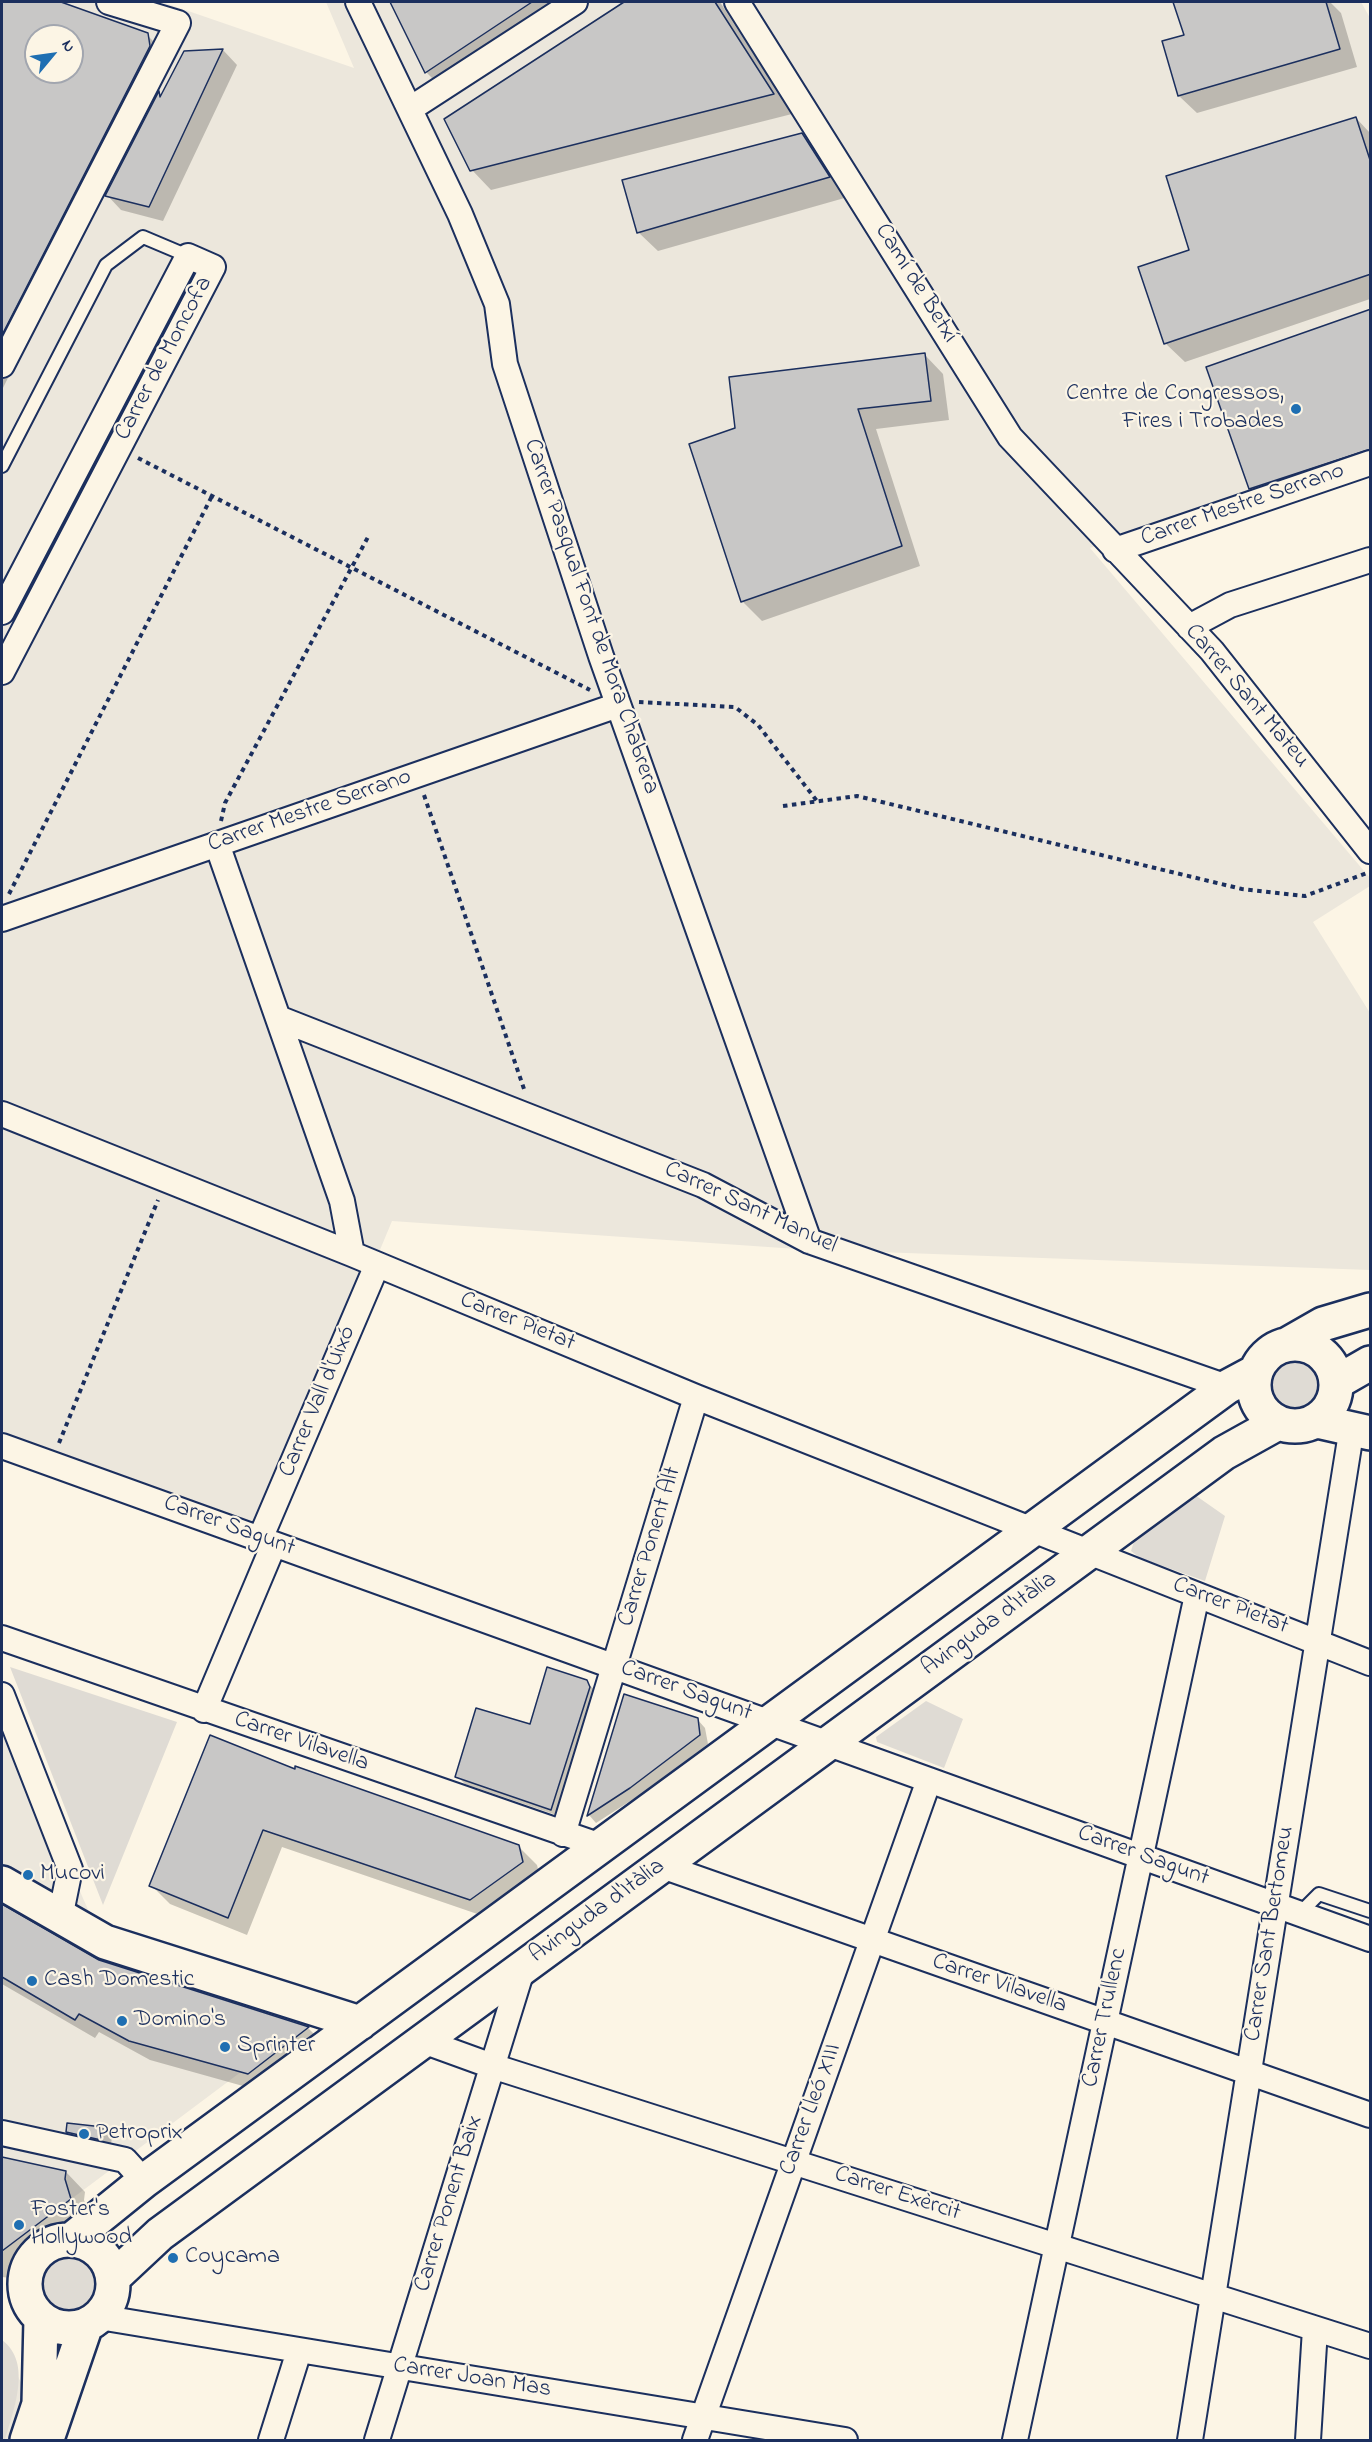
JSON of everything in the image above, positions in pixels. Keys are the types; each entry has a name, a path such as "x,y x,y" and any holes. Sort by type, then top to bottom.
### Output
{"main road":[{"path":"71,2240 144,2181 1033,1529 1227,1387 1256,1372 1268,1354 1323,1324 1371,1310"},
{"path":"1256,1372 1255,1396 1268,1417 1291,1427 1305,1426 1317,1421 1332,1404 1336,1382 1333,1369 1320,1353 1302,1344 1288,1344"},
{"path":"1336,1382 1371,1363"},
{"path":"1317,1421 1361,1430"},
{"name":"Avinguda d'Itàlia","path":"113,2278 160,2234 828,1743 1224,1453 1278,1423"},
{"path":"2,1883 105,1942 360,2023"},
{"path":"2,2286 28,2266 45,2246 58,2241 71,2240 86,2243 99,2251 109,2264 113,2278 113,2293 108,2306 92,2321 46,2440"},
{"path":"27,2440 39,2404 25,2313 24,2281 28,2266"},
{"path":"25,2313 63,2328 92,2321"}],"street":[{"path":"2,366 178,23 109,2"},
{"name":"Carrer Pasqual Font de Mora Chabrera","path":"358,2 460,214 497,304 505,364 618,705 809,1241"},
{"path":"410,109 574,2"},
{"name":"Camí de Betxí","path":"737,2 1010,437 1115,550"},
{"name":"Carrer de Moncofa","path":"2,612 188,256 213,267 2,672"},
{"name":"Carrer Mestre Serrano","path":"1115,550 1371,463"},
{"name":"Carrer Sant Mateu","path":"1115,550 1212,651 1366,836"},
{"path":"1189,627 1230,605 1371,560"},
{"name":"Carrer Mestre Serrano","path":"4,908 217,844 618,705"},
{"path":"217,844 342,1201 352,1254"},
{"name":"Carrer Sant Manuel","path":"278,1018 703,1185 809,1241 1227,1387"},
{"name":"Carrer Pietat","path":"2,1114 352,1254 696,1397 1033,1529"},
{"name":"Carrer Vall d'Uixó","path":"204,1710 267,1541 377,1265"},
{"name":"Carrer Ponent Alt","path":"563,1834 696,1397"},
{"name":"Carrer Sant Bertomeu","path":"1191,2440 1317,1642 1361,1430"},
{"name":"Carrer Sagunt","path":"2,1446 1371,1939"},
{"name":"Avinguda d'Itàlia","path":"1033,1529 1089,1552"},
{"name":"Carrer Pietat","path":"1089,1552 1371,1663"},
{"name":"Carrer Trullenc","path":"1015,2440 1197,1594"},
{"name":"Carrer Vilavella","path":"2,1638 601,1846"},
{"path":"2,1695 70,1869 60,1918"},
{"name":"Carrer Lleó XIII","path":"695,2440 929,1780"},
{"name":"Carrer Vilavella","path":"662,1866 1371,2115"},
{"name":"Carrer Ponent Baix","path":"377,2440 523,1967"},
{"name":"Carrer Exèrcit","path":"423,2041 492,2066 1371,2346"},
{"path":"2,2133 125,2160 144,2181"},
{"name":"Carrer Joan Mas","path":"92,2321 298,2351 844,2440"},
{"path":"1308,2440 1315,2329"},
{"path":"271,2440 298,2351"}],"lane":[{"path":"2,466 106,265 143,237 188,256"},
{"path":"1300,1913 1319,1894 1371,1911"}],"path":[{"path":"118,448 618,705 645,701 735,707 758,725 817,801"},
{"path":"4,908 212,496"},
{"path":"217,844 225,803 368,537"},
{"path":"417,775 534,1117"},
{"path":"783,806 857,796 1242,889 1305,896 1371,872"},
{"path":"51,1463 166,1180"}],"shaded area":[{"path":"2,2 162,2 354,68 326,2 1361,2 1370,18 1370,451 1090,548 1370,878 1370,886 1313,922 1370,1013 1370,1270 797,1249 392,1221 264,1528 2,1442"},
{"path":"1295,1360 1304,1362 1315,1371 1320,1385 1318,1394 1309,1405 1295,1410 1286,1408 1275,1399 1270,1385 1272,1376 1281,1365"},
{"path":"1195,1495 1225,1516 1205,1581 1140,1558 1131,1551 1135,1538"},
{"path":"10,1667 177,1722 103,1905"},
{"path":"926,1701 963,1719 944,1768 877,1742 876,1737"},
{"path":"2,1716 106,1950 309,2021 2,2251"},
{"path":"64,2256 74,2256 89,2264 95,2273 97,2284 95,2295 89,2304 74,2312 64,2312 53,2307 46,2300 41,2289 41,2279 46,2268 53,2261"},
{"path":"2,2340 17,2361 19,2374 16,2402 5,2440 2,2440"},
{"path":"2,2346 28,2396 14,2440 2,2440"}],"building":[{"path":"2,2 61,2 148,33 150,46 2,335"},
{"path":"390,2 532,2 425,73"},
{"path":"624,2 715,2 774,94 470,171 444,119"},
{"path":"1173,2 1326,2 1340,49 1178,96 1162,41 1184,35"},
{"path":"223,49 149,207 105,196 159,91 160,97 184,51"},
{"path":"1356,117 1371,163 1371,274 1164,344 1138,267 1189,250 1166,176"},
{"path":"802,133 830,177 637,233 622,180"},
{"name":"Centre de Congressos, Fires i Trobades","path":"1371,309 1371,449 1249,489 1206,367"},
{"path":"925,353 931,401 858,409 902,546 741,602 689,444 735,428 729,377"},
{"path":"547,1667 587,1680 590,1687 551,1810 455,1777 476,1708 530,1724"},
{"path":"624,1694 698,1718 700,1735 630,1788 587,1816"},
{"path":"210,1735 295,1769 295,1766 519,1845 523,1862 470,1900 263,1830 228,1918 149,1886"},
{"path":"2,1904 99,1960 309,2027 248,2074 129,2041 79,2014 75,2020 2,1977"},
{"name":"Petroprix","path":"67,2123 103,2127 101,2140 66,2132"},
{"name":"Foster's Hollywood","path":"2,2157 66,2171 65,2179 71,2199 2,2251"}],"place":[{"name":"Centre de Congressos, Fires i Trobades","path":"1296,409"},
{"name":"Mucovi","path":"28,1875"},
{"name":"Cash Domestic","path":"32,1981"},
{"name":"Domino's","path":"122,2021"},
{"name":"Sprinter","path":"225,2047"},
{"name":"Petroprix","path":"84,2134"},
{"name":"Foster's Hollywood","path":"19,2225"},
{"name":"Coycama","path":"173,2258"}]}
